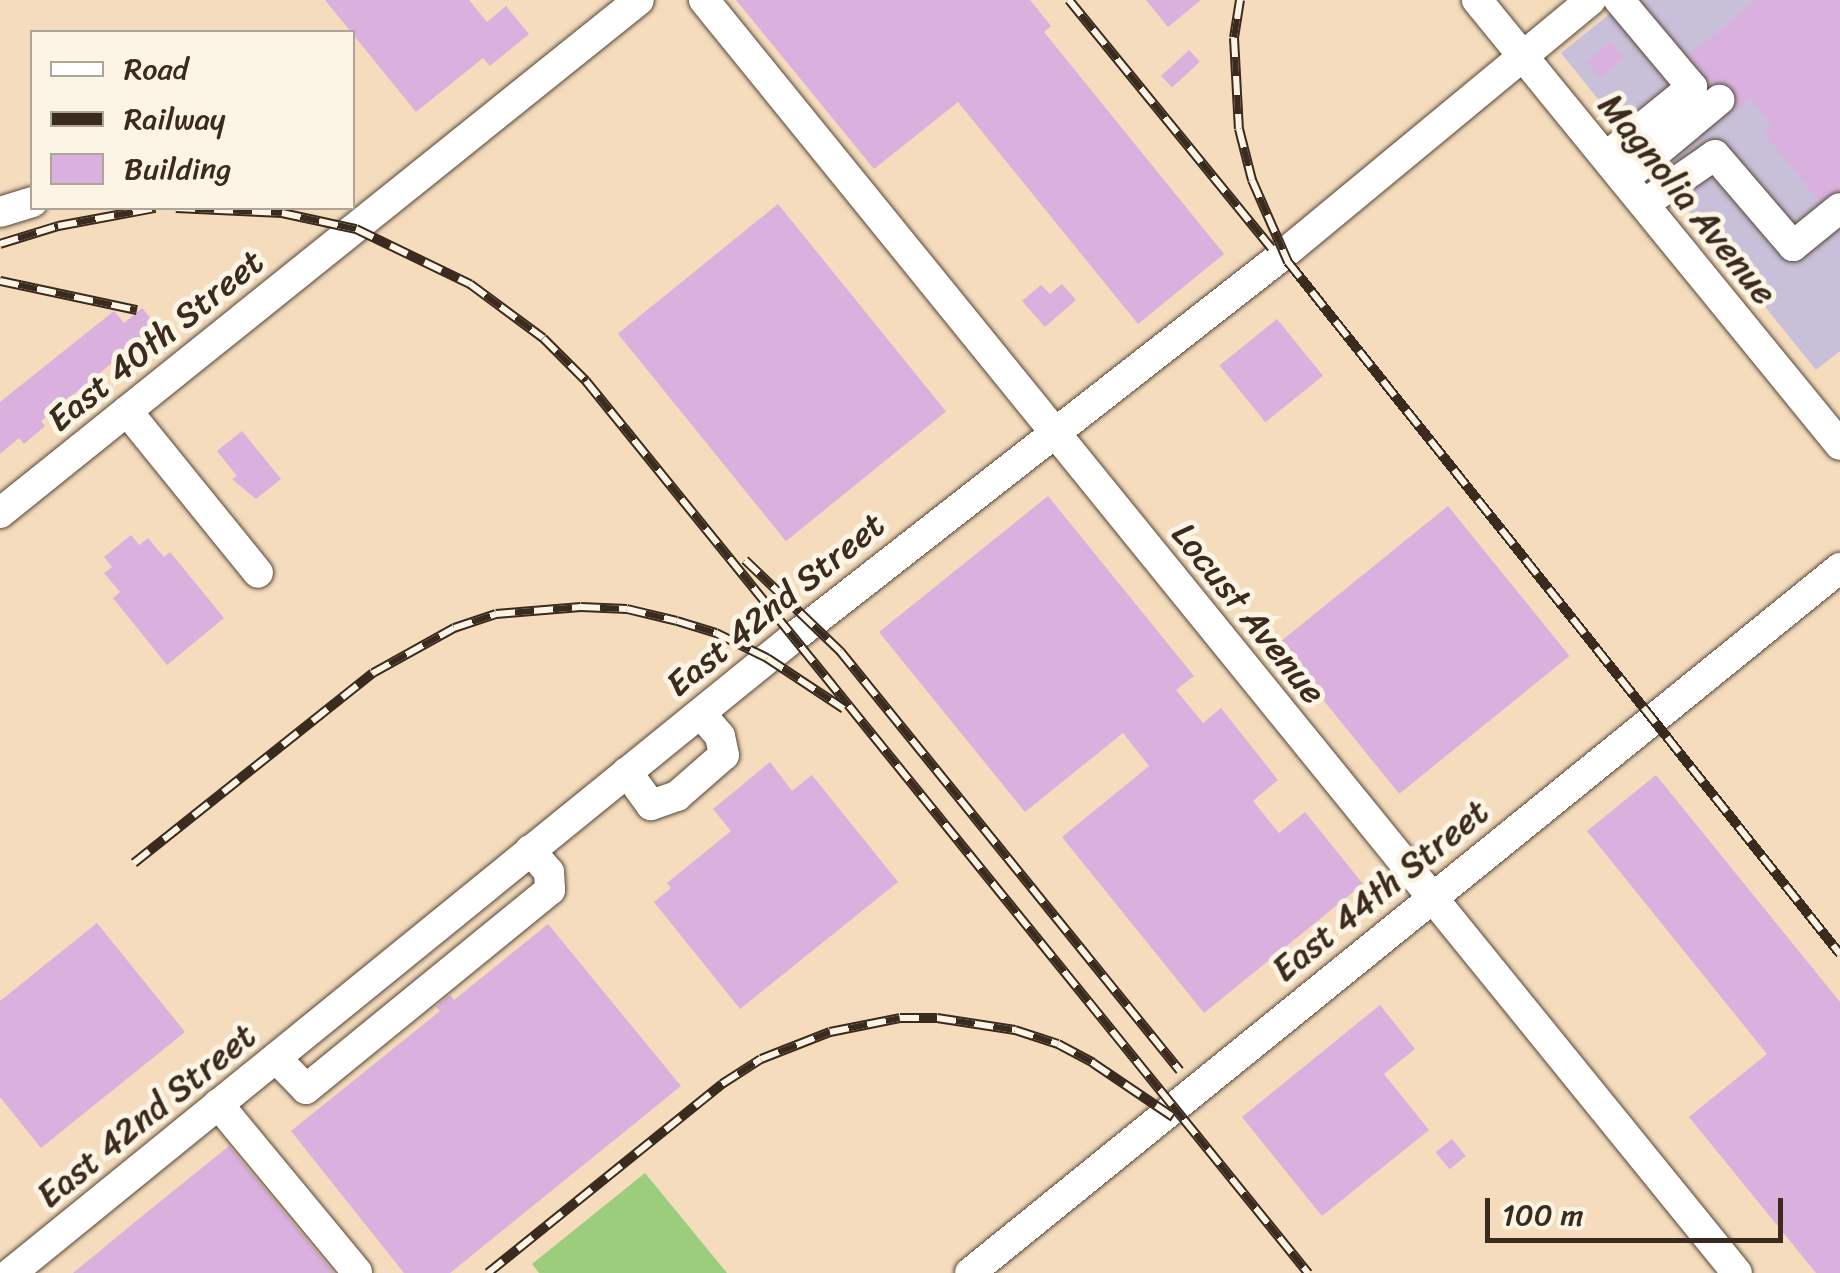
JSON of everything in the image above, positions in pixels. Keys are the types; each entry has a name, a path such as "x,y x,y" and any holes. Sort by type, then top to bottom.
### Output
{"street":[{"name":"Locust Avenue","path":"704,0 1737,1273"},
{"name":"Magnolia Avenue","path":"1477,0 1840,445"},
{"name":"East 42nd Street","path":"11,1273 1052,431 1280,258 1591,0"},
{"path":"1615,168 1692,87 1618,0"},
{"name":"East 40th Street","path":"0,513 631,2"},
{"path":"1615,168 1719,100"},
{"path":"1644,204 1715,155 1794,246 1840,208"},
{"path":"0,212 30,203"},
{"path":"127,411 258,573"},
{"name":"East 44th Street","path":"970,1273 1840,568"},
{"path":"627,772 651,805 678,796 724,755 720,736 700,713"},
{"path":"276,1058 306,1089 504,928 550,890 548,872 530,850"},
{"path":"354,994 388,1021"},
{"path":"218,1104 357,1272"}],"shaded area":[{"path":"1627,0 1840,0 1840,351 1816,370 1561,53"}],"green space":[{"path":"645,1173 727,1273 539,1273 532,1264"}],"building":[{"path":"325,0 469,0 487,22 506,6 529,34 490,66 483,58 416,112 355,37 355,30 349,30"},
{"path":"736,0 1030,0 1051,26 1044,32 1224,254 1138,324 958,102 874,169"},
{"path":"1146,0 1201,0 1168,27"},
{"path":"1757,0 1840,0 1840,189 1819,201 1763,132 1772,125 1751,99 1737,110 1733,87 1712,83 1689,55"},
{"path":"1611,42 1624,58 1600,78 1587,62"},
{"path":"1189,50 1200,62 1172,88 1161,76"},
{"path":"778,204 946,411 786,541 618,334"},
{"path":"1062,284 1076,300 1045,327 1022,301 1041,285 1050,294"},
{"path":"142,308 157,326 41,421 45,426 24,444 19,438 0,454 0,402 114,311 124,323"},
{"path":"1277,319 1323,376 1265,422 1219,366"},
{"path":"242,431 281,479 256,499 232,479 237,476 217,451"},
{"path":"1048,496 1194,676 1176,690 1203,723 1221,708 1278,780 1253,801 1279,833 1305,812 1363,884 1204,1013 1062,837 1149,766 1123,733 1025,812 879,632"},
{"path":"1448,506 1569,656 1399,794 1278,644"},
{"path":"131,535 139,545 148,538 164,557 170,552 224,618 167,665 113,598 120,592 104,573 112,567 104,557"},
{"path":"770,762 792,791 812,775 898,882 740,1009 654,902 671,888 667,883 731,831 713,809"},
{"path":"1656,775 1840,1002 1840,1273 1816,1273 1689,1117 1767,1054 1587,831"},
{"path":"97,923 185,1032 41,1148 0,1097 0,1001"},
{"path":"548,924 681,1086 450,1273 404,1273 291,1131 440,1011 436,1007 450,995 454,1000"},
{"path":"1380,1005 1415,1049 1384,1074 1429,1130 1322,1216 1242,1117"},
{"path":"1452,1139 1466,1156 1450,1169 1436,1152"},
{"path":"229,1146 334,1273 73,1273 146,1213"}],"railway":[{"path":"1069,0 1271,248"},
{"path":"1240,0 1234,38 1239,129 1252,180 1288,262 1840,954"},
{"path":"0,244 58,226 144,210"},
{"path":"218,210 282,213 356,229 470,284 543,338 586,381 1308,1273"},
{"path":"0,281 137,310"},
{"path":"745,560 840,651 1180,1071"},
{"path":"134,863 373,673 454,628 496,614 581,607 627,609 677,621 716,633 767,658 844,709"},
{"path":"488,1273 722,1084 761,1059 830,1032 900,1018 937,1018 1015,1030 1058,1044 1093,1063 1173,1117"}]}
